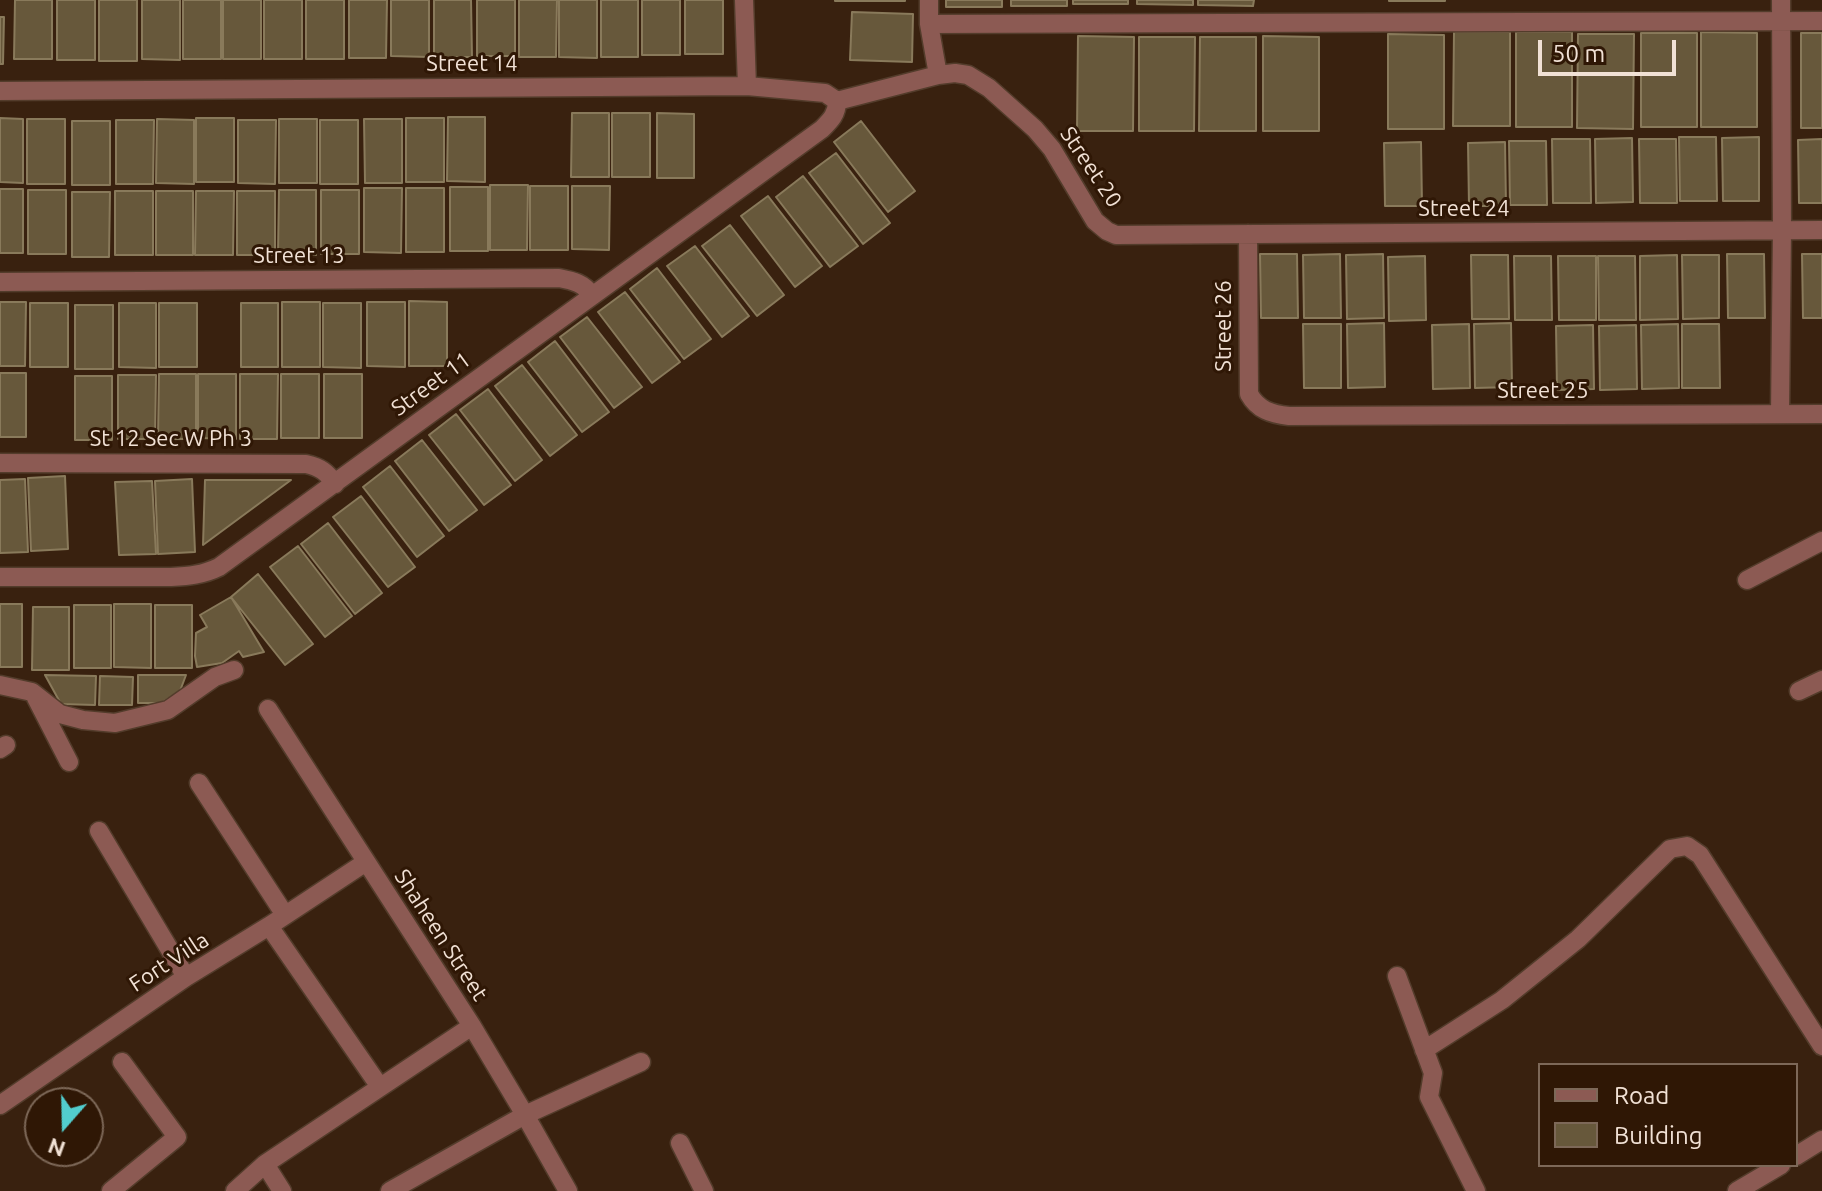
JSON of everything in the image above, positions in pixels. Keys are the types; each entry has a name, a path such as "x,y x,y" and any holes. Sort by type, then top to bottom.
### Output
{"street":[{"path":"744,0 747,86"},
{"path":"929,0 929,24 938,75"},
{"path":"1780,414 1781,0"},
{"path":"929,24 1822,21"},
{"name":"Street 14","path":"0,91 747,86 825,93 837,101 938,75"},
{"name":"Street 20","path":"938,75 968,75 1021,115 1052,149 1095,221 1107,231"},
{"name":"Street 11","path":"0,577 171,577 207,573 219,567 822,129 834,116 837,101"},
{"name":"Street 24","path":"1107,231 1116,235 1822,230"},
{"name":"Street 26","path":"1248,234 1249,394 1254,403 1265,411"},
{"name":"Street 13","path":"0,282 559,278 576,281 592,295"},
{"name":"Street 25","path":"1265,411 1289,416 1822,414"},
{"name":"St 12 Sec W Ph 3","path":"0,463 306,464 328,473 335,484"},
{"path":"1747,580 1822,541"},
{"path":"0,685 32,692 60,714 115,723 168,710 215,677 234,670"},
{"path":"1799,691 1822,680"},
{"path":"32,692 69,762"},
{"name":"Shaheen Street","path":"268,709 472,1026 568,1191"},
{"path":"199,783 285,915"},
{"path":"99,831 186,977"},
{"path":"1424,1050 1502,1000 1578,939 1670,849 1687,846 1700,855 1822,1046"},
{"name":"Fort Villa","path":"0,1105 186,977 366,862"},
{"path":"269,926 380,1087"},
{"path":"1397,976 1433,1073 1429,1097 1476,1191"},
{"path":"235,1191 265,1164 472,1026"},
{"path":"111,1191 177,1137 122,1062"},
{"path":"390,1191 525,1115 641,1062"},
{"path":"1798,1155 1822,1140"},
{"path":"680,1143 704,1191"},
{"path":"265,1164 282,1191"},
{"path":"1746,1167 1758,1186"},
{"path":"1737,1191 1758,1186 1779,1167"}],"building":[{"path":"15,0 52,0 52,59 14,59"},
{"path":"57,0 95,0 95,60 57,60"},
{"path":"99,0 137,0 137,61 99,61"},
{"path":"142,0 180,0 180,60 142,59"},
{"path":"183,0 221,0 221,59 183,59"},
{"path":"223,0 261,0 261,59 223,59"},
{"path":"264,0 302,0 302,59 264,59"},
{"path":"306,0 344,0 344,59 306,59"},
{"path":"349,0 387,0 386,58 349,58"},
{"path":"391,0 429,0 429,57 391,56"},
{"path":"434,0 471,0 472,57 434,57"},
{"path":"477,0 515,0 515,56 477,56"},
{"path":"519,0 557,0 556,57 519,57"},
{"path":"559,0 597,0 597,58 559,57"},
{"path":"601,0 638,0 638,57 601,57"},
{"path":"642,0 680,0 680,55 642,55"},
{"path":"685,0 723,0 723,54 685,54"},
{"path":"905,0 905,1 835,1"},
{"path":"946,0 1002,0 1002,7 946,7"},
{"path":"1011,0 1067,0 1067,6 1011,6"},
{"path":"1073,0 1128,0 1128,4 1073,4"},
{"path":"1137,0 1193,0 1193,5 1137,4"},
{"path":"1198,0 1254,0 1253,6 1198,5"},
{"path":"1445,0 1445,1 1389,1"},
{"path":"852,12 913,14 912,62 850,60"},
{"path":"0,17 4,17 3,64 0,64"},
{"path":"1454,32 1510,32 1510,126 1453,126"},
{"path":"1516,32 1572,32 1572,127 1516,127"},
{"path":"1701,32 1757,33 1757,127 1701,127"},
{"path":"1641,33 1697,33 1697,127 1641,127"},
{"path":"1801,33 1822,33 1822,128 1801,128"},
{"path":"1388,34 1444,35 1444,129 1388,129"},
{"path":"1578,34 1634,34 1633,129 1577,128"},
{"path":"1078,36 1134,37 1133,131 1077,131"},
{"path":"1263,36 1319,37 1319,131 1263,131"},
{"path":"1139,37 1195,37 1194,131 1139,131"},
{"path":"1200,37 1256,37 1256,131 1199,131"},
{"path":"572,113 609,113 609,177 571,177"},
{"path":"612,113 650,113 650,177 612,177"},
{"path":"657,113 694,114 694,178 657,178"},
{"path":"448,117 485,117 485,182 447,181"},
{"path":"0,118 23,119 23,183 0,182"},
{"path":"196,118 234,118 234,182 196,182"},
{"path":"406,118 444,118 444,182 406,182"},
{"path":"27,119 65,119 65,184 27,184"},
{"path":"157,119 194,120 194,184 156,183"},
{"path":"279,119 317,119 317,183 279,183"},
{"path":"364,119 402,119 402,183 365,183"},
{"path":"116,120 154,120 153,184 116,184"},
{"path":"238,120 276,120 275,184 238,183"},
{"path":"320,120 358,120 358,184 320,184"},
{"path":"72,121 110,121 110,185 72,185"},
{"path":"861,121 915,191 888,212 834,142"},
{"path":"1679,137 1716,137 1717,201 1680,201"},
{"path":"1759,137 1759,201 1723,201 1722,138"},
{"path":"1632,138 1633,202 1596,203 1595,139"},
{"path":"1552,139 1590,139 1591,203 1553,203"},
{"path":"1639,139 1676,139 1677,203 1640,203"},
{"path":"1822,139 1822,203 1799,203 1798,140"},
{"path":"1509,141 1546,141 1547,205 1510,205"},
{"path":"1421,142 1422,206 1385,206 1384,143"},
{"path":"1505,142 1506,206 1469,206 1468,143"},
{"path":"836,153 890,223 863,244 809,173"},
{"path":"803,176 858,246 830,267 776,197"},
{"path":"490,185 528,185 527,250 490,250"},
{"path":"530,186 568,186 568,250 530,250"},
{"path":"572,186 610,186 609,250 572,249"},
{"path":"450,187 488,187 488,251 450,251"},
{"path":"364,188 402,188 401,253 364,252"},
{"path":"406,188 444,188 444,252 406,252"},
{"path":"0,189 23,189 23,253 0,253"},
{"path":"28,190 66,190 66,254 28,254"},
{"path":"279,190 316,190 316,255 278,254"},
{"path":"321,190 359,190 359,254 321,254"},
{"path":"115,191 153,191 153,255 115,255"},
{"path":"156,191 193,191 193,255 156,255"},
{"path":"196,191 234,191 233,255 195,255"},
{"path":"237,191 275,191 275,255 237,255"},
{"path":"72,192 110,192 109,257 72,257"},
{"path":"768,196 822,266 795,287 741,216"},
{"path":"730,225 784,295 757,316 702,246"},
{"path":"695,246 749,316 722,337 667,266"},
{"path":"1260,254 1297,254 1298,318 1261,318"},
{"path":"1340,254 1341,318 1304,318 1303,255"},
{"path":"1383,254 1384,318 1347,319 1346,255"},
{"path":"1727,254 1764,254 1765,318 1728,318"},
{"path":"1802,254 1822,254 1822,318 1803,318"},
{"path":"1471,255 1508,255 1509,319 1472,319"},
{"path":"1677,255 1678,319 1640,320 1640,256"},
{"path":"1682,255 1719,255 1719,318 1683,319"},
{"path":"1425,256 1426,320 1389,321 1388,257"},
{"path":"1514,256 1551,256 1552,320 1515,320"},
{"path":"1558,256 1596,256 1596,320 1559,320"},
{"path":"1598,256 1635,256 1636,320 1599,320"},
{"path":"657,268 711,339 684,359 630,289"},
{"path":"625,292 680,362 652,383 598,312"},
{"path":"409,301 447,302 447,366 409,366"},
{"path":"0,302 26,302 25,366 0,366"},
{"path":"282,302 320,302 320,367 282,367"},
{"path":"367,302 405,302 405,367 367,366"},
{"path":"30,303 68,303 68,367 30,367"},
{"path":"119,303 156,303 156,368 119,367"},
{"path":"159,303 197,303 197,367 159,367"},
{"path":"241,303 278,303 278,367 241,367"},
{"path":"323,303 361,303 361,368 323,367"},
{"path":"75,305 113,305 113,369 75,369"},
{"path":"587,317 642,387 614,408 560,337"},
{"path":"1384,323 1385,387 1348,388 1347,324"},
{"path":"1511,323 1512,387 1475,388 1474,324"},
{"path":"1303,324 1341,324 1341,388 1304,388"},
{"path":"1469,324 1470,388 1433,389 1432,325"},
{"path":"1678,324 1679,388 1642,389 1641,325"},
{"path":"1682,324 1719,324 1720,388 1682,388"},
{"path":"1593,325 1594,389 1557,390 1556,326"},
{"path":"1636,325 1637,389 1600,390 1599,326"},
{"path":"555,341 609,412 582,432 528,362"},
{"path":"522,365 577,435 550,456 495,386"},
{"path":"0,373 26,373 26,437 0,437"},
{"path":"159,374 196,374 196,439 158,439"},
{"path":"198,374 236,374 236,439 198,438"},
{"path":"240,374 278,374 277,439 240,439"},
{"path":"281,374 319,374 319,438 281,438"},
{"path":"324,374 362,374 362,438 324,438"},
{"path":"118,375 156,375 155,439 118,439"},
{"path":"75,376 112,376 112,440 75,440"},
{"path":"488,389 542,460 515,481 460,410"},
{"path":"456,414 511,485 484,505 429,435"},
{"path":"422,440 477,510 449,531 395,461"},
{"path":"390,466 444,536 417,557 363,487"},
{"path":"65,476 68,549 31,551 28,478"},
{"path":"25,479 28,552 0,553 0,480"},
{"path":"192,479 195,552 158,554 155,481"},
{"path":"205,480 291,480 203,545"},
{"path":"152,481 156,554 119,555 115,482"},
{"path":"361,496 415,567 388,587 333,517"},
{"path":"328,523 382,593 355,614 301,544"},
{"path":"298,546 352,616 325,637 270,567"},
{"path":"258,574 313,644 285,665 231,597"},
{"path":"231,597 264,652 243,657 239,651 222,663 197,667 196,633 207,627 200,615"},
{"path":"0,604 22,604 22,667 0,667"},
{"path":"114,604 151,604 151,668 114,667"},
{"path":"74,605 111,605 111,668 74,668"},
{"path":"155,605 192,605 192,668 155,668"},
{"path":"33,607 69,607 69,670 32,670"},
{"path":"45,675 96,676 95,705 61,704"},
{"path":"138,675 186,675 180,691 161,703 138,703"},
{"path":"100,676 133,677 132,705 99,705"}]}
